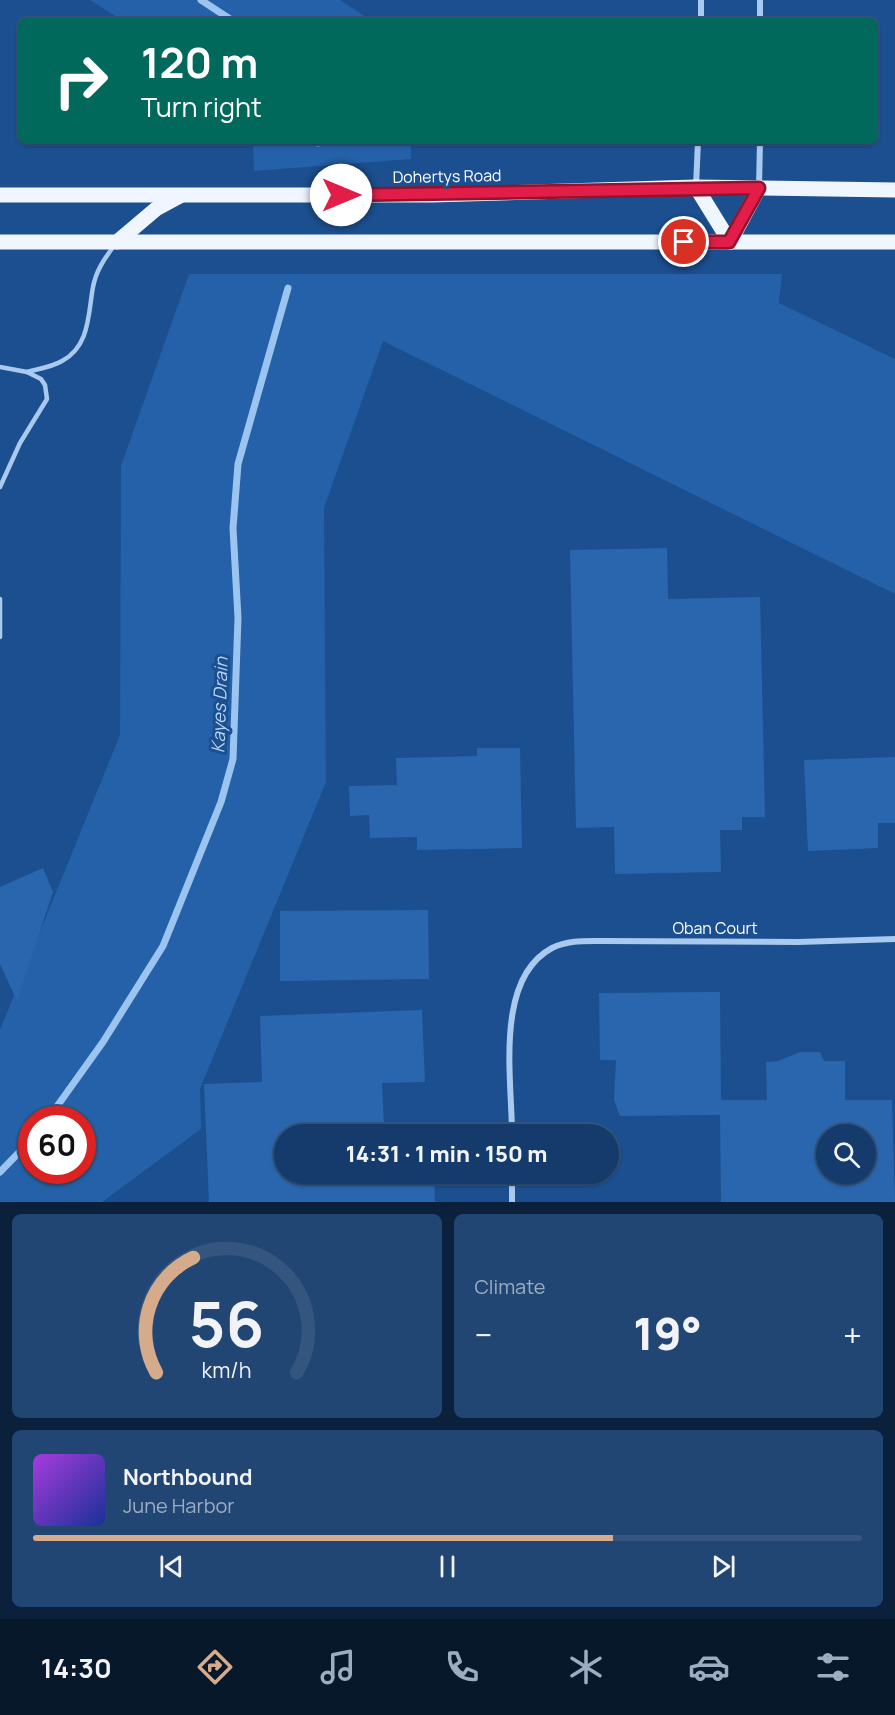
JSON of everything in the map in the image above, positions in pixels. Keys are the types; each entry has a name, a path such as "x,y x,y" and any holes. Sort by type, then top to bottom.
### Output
{"main road":[{"name":"Dohertys Road","path":"0,195 432,195 696,187 895,190"},
{"path":"696,187 729,242"},
{"path":"729,242 759,188"},
{"path":"117,242 156,209 182,195"},
{"path":"0,242 895,242"}],"street":[{"path":"701,0 701,18"},
{"path":"760,0 760,18"},
{"path":"696,187 698,144"},
{"path":"759,188 760,144"},
{"name":"Oban Court","path":"512,1124 511,1008 520,985 539,959 551,949 574,942 810,942 895,939"},
{"path":"512,1184 512,1202"}],"lane":[{"path":"27,372 62,361 78,349 89,322 93,286 100,264 117,242"},
{"path":"0,367 27,372 45,385 47,399 20,443 0,487"},
{"path":"0,599 0,637"}],"shaded area":[{"path":"90,0 340,0 367,18 118,18"},
{"path":"253,144 411,144 411,159 254,171"},
{"path":"189,274 782,274 779,303 895,359 895,594 383,341 324,508 326,782 200,1089 201,1129 102,1202 0,1202 0,1030 120,735 121,466"}],"building":[{"path":"667,548 668,599 760,597 765,817 742,817 742,830 720,830 721,872 615,874 614,827 576,828 570,550"},
{"path":"477,748 520,748 522,848 417,850 417,837 370,838 369,815 350,816 349,786 397,785 396,758 477,756"},
{"path":"895,757 895,823 878,823 878,848 808,851 804,760"},
{"path":"43,868 53,892 17,1001 0,964 0,887"},
{"path":"428,910 429,979 280,981 280,911"},
{"path":"720,992 721,1100 767,1100 766,1062 778,1061 800,1052 820,1052 824,1061 845,1061 845,1100 892,1100 895,1202 721,1202 720,1115 620,1116 614,1100 616,1060 600,1060 599,993"},
{"path":"422,1010 425,1082 382,1083 384,1124 274,1124 274,1184 434,1184 435,1202 209,1202 204,1084 262,1082 260,1016"}],"waterway":[{"name":"Kayes Drain","path":"201,0 228,18"},
{"name":"Kayes Drain","path":"57,1106 103,1042 163,946 221,802 233,759 238,618 233,528 238,464 288,288"},
{"name":"Kayes Drain","path":"0,1172 18,1153"}],"route":[{"path":"341,195 432,195 696,187 759,188 729,242 684,242"}]}
